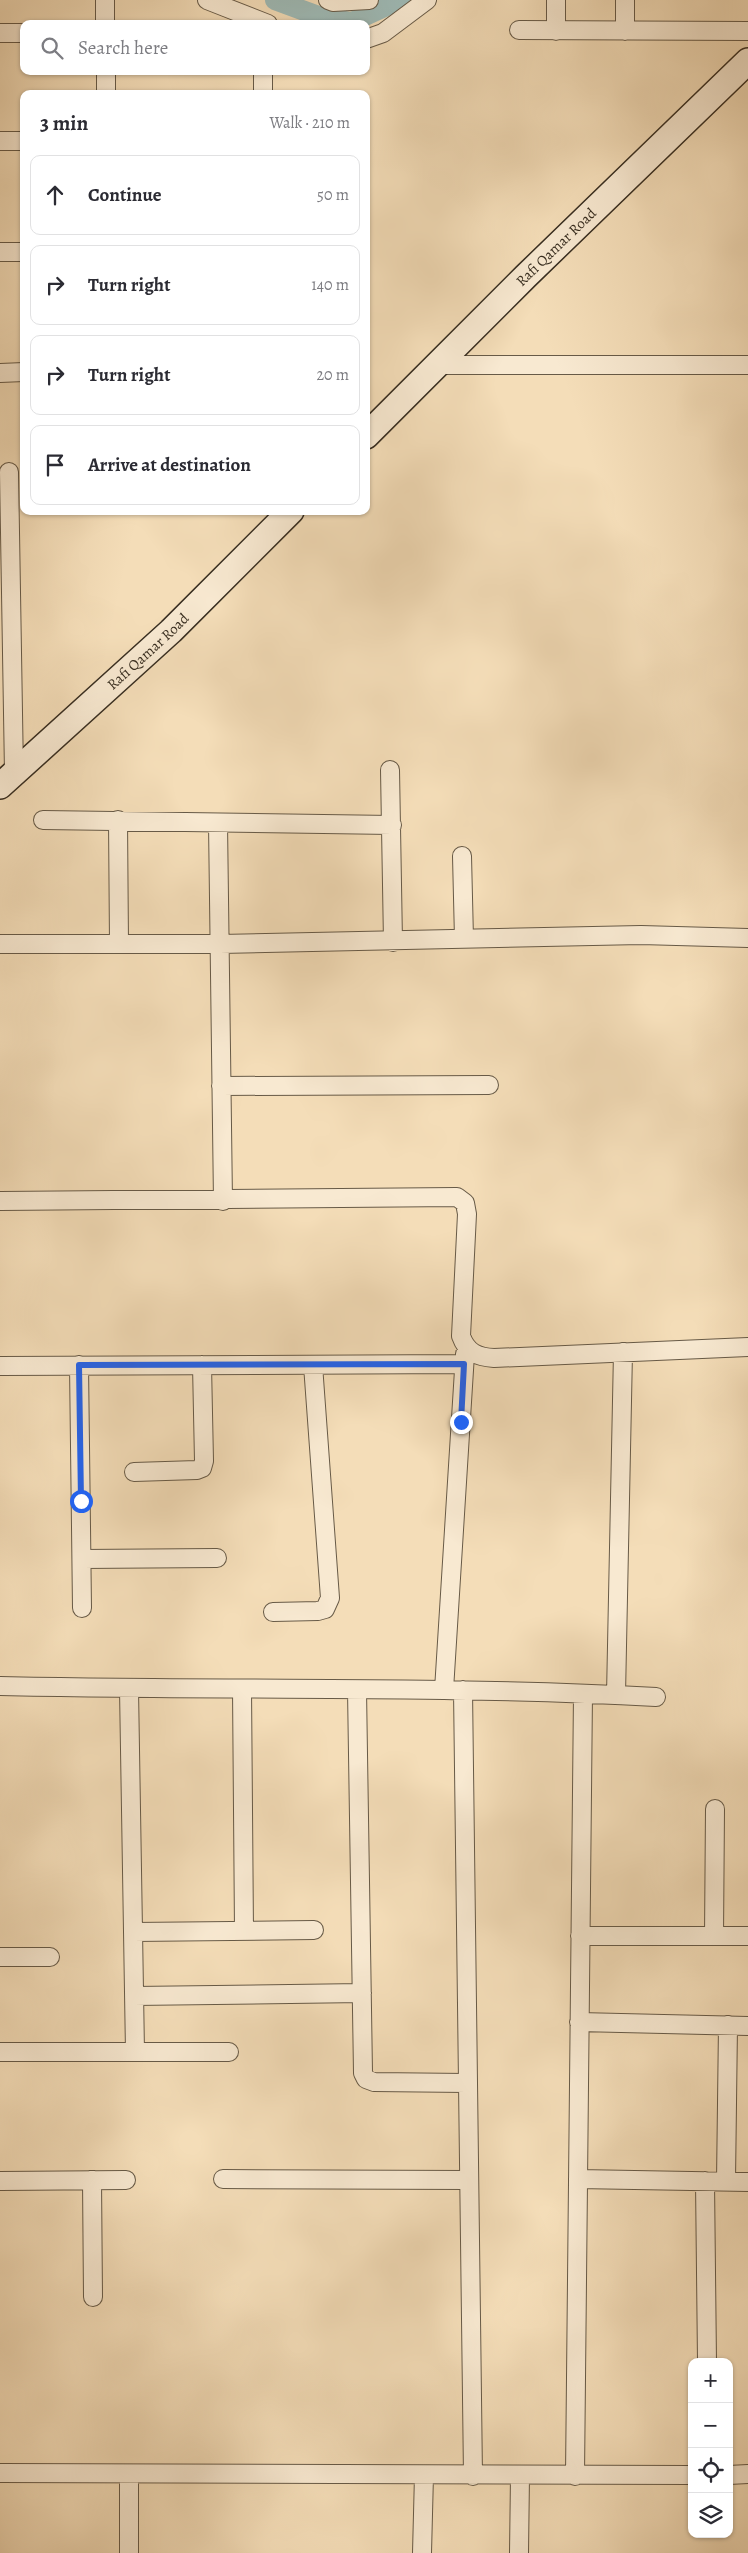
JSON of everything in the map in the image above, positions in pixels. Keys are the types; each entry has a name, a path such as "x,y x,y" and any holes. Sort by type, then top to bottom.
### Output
{"street":[{"path":"105,0 105,20"},
{"path":"207,0 257,20"},
{"path":"328,0 333,2 369,0"},
{"path":"370,38 383,33 427,0"},
{"path":"556,0 556,31"},
{"path":"625,0 625,31"},
{"path":"519,30 748,31"},
{"path":"0,33 20,33"},
{"name":"Rafi Qamar Road","path":"370,432 748,61"},
{"path":"106,75 106,90"},
{"path":"263,75 263,90"},
{"path":"0,141 20,141"},
{"path":"0,252 20,252"},
{"path":"437,365 748,365"},
{"path":"0,373 20,372"},
{"path":"7,780 11,472"},
{"name":"Rafi Qamar Road","path":"7,780 171,631 287,515"},
{"path":"390,770 393,942"},
{"path":"43,820 392,825"},
{"path":"118,820 119,944"},
{"path":"218,822 222,1201"},
{"path":"462,856 464,939"},
{"path":"0,944 393,942 641,935 748,938"},
{"path":"222,1086 489,1085"},
{"path":"0,1201 222,1201 457,1197 465,1203 467,1214 460,1323 464,1355 444,1690"},
{"path":"0,1366 312,1364 464,1355 494,1358 748,1347"},
{"path":"616,1695 623,1352"},
{"path":"273,1612 325,1610 329,1604 312,1364"},
{"path":"79,1365 82,1608"},
{"path":"134,1472 197,1470 202,1468 204,1461 202,1365"},
{"path":"82,1559 217,1558"},
{"path":"0,1686 129,1689 463,1690 656,1697"},
{"path":"129,1689 135,2052"},
{"path":"242,1689 244,1931"},
{"path":"357,1690 363,2073 366,2079 374,2082 466,2083"},
{"path":"463,1690 466,2083 473,2476"},
{"path":"575,2476 582,1694"},
{"path":"714,1936 715,1809"},
{"path":"133,1932 314,1930"},
{"path":"580,1936 748,1936"},
{"path":"0,1956 50,1956"},
{"path":"134,1996 362,1993"},
{"path":"579,2022 748,2026"},
{"path":"726,2182 728,2025"},
{"path":"0,2052 229,2052"},
{"path":"223,2179 468,2180"},
{"path":"578,2179 748,2182"},
{"path":"92,2180 93,2297"},
{"path":"0,2181 126,2180"},
{"path":"705,2181 707,2358"},
{"path":"0,2474 688,2475"},
{"path":"129,2474 129,2553"},
{"path":"733,2475 748,2474"},
{"path":"422,2553 424,2475"},
{"path":"519,2553 520,2476"}],"waterway":[{"path":"275,0 321,17 340,20"},
{"path":"356,20 400,0"}],"route":[{"path":"81,1501 79,1365 464,1364 461,1422"}]}
